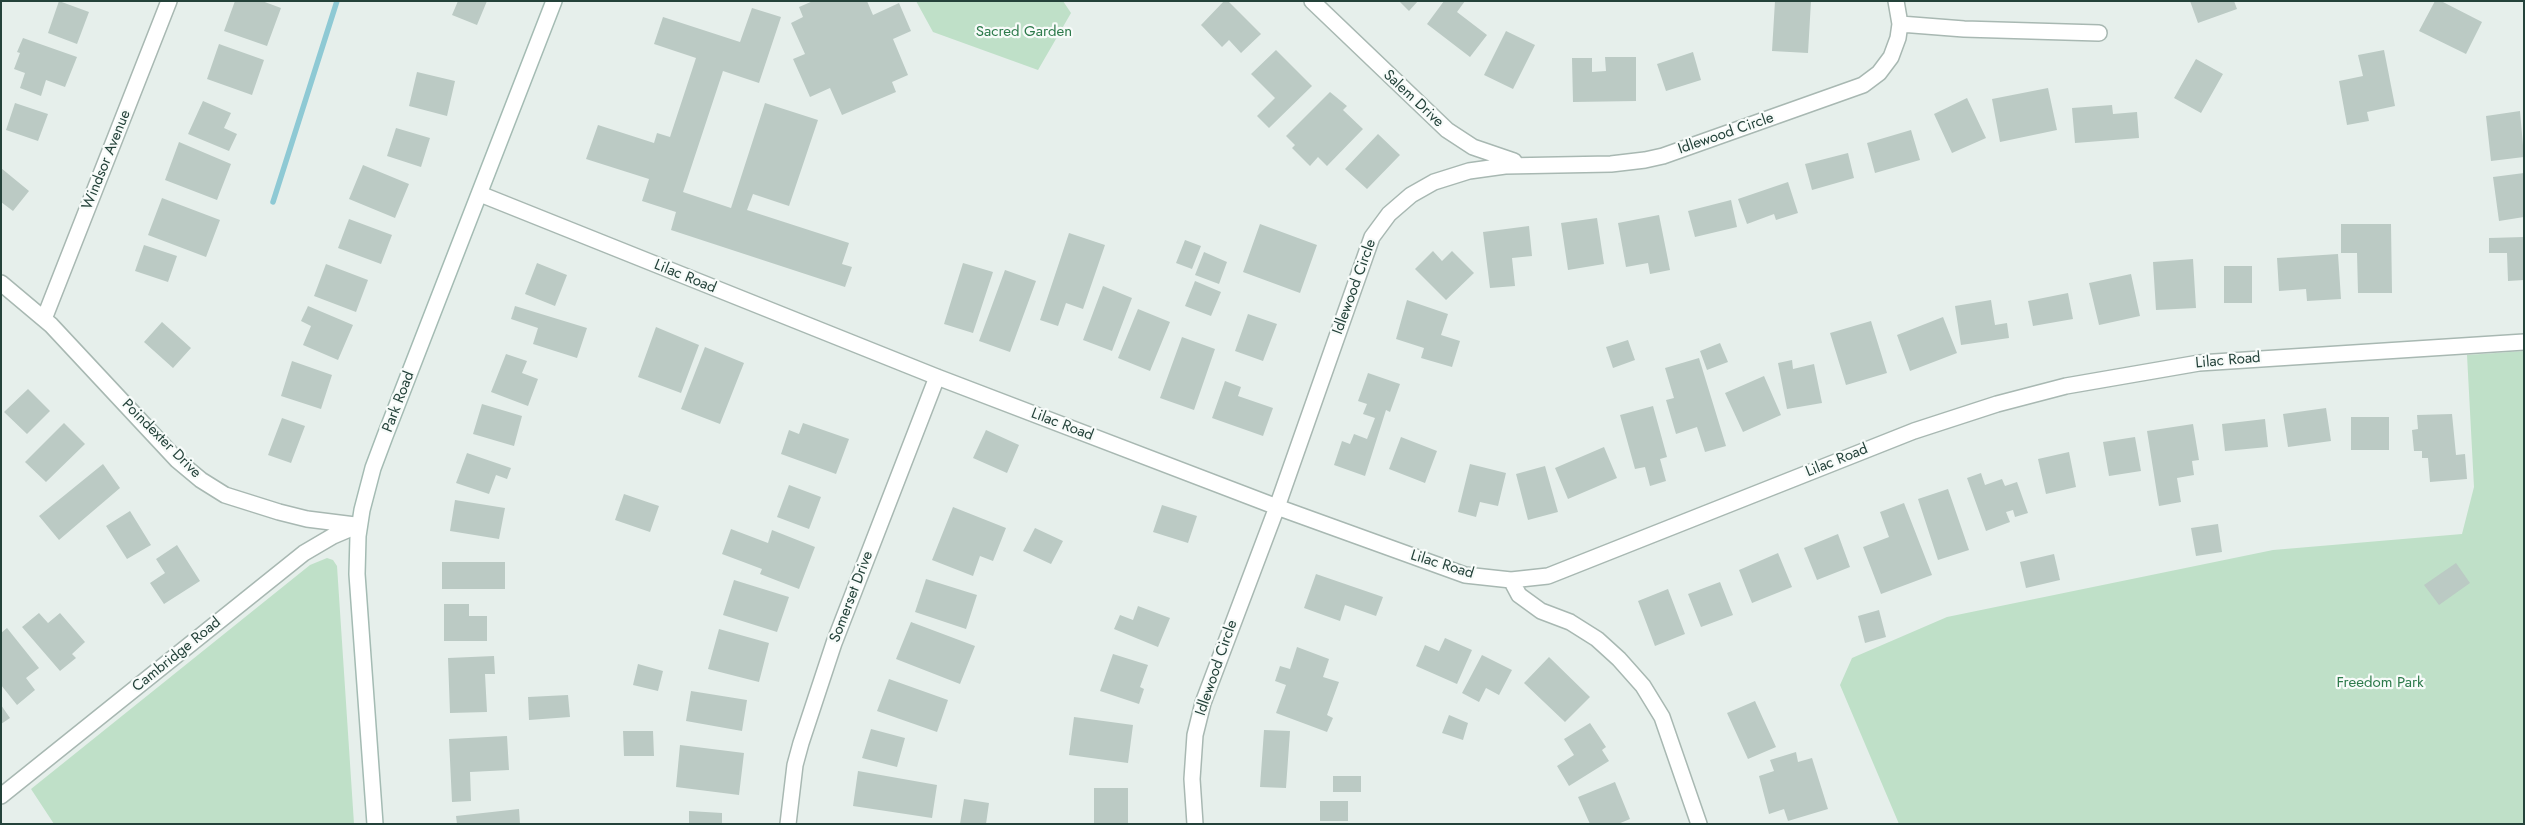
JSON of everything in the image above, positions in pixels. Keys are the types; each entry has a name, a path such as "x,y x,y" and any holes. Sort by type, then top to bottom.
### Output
{"street":[{"name":"Windsor Avenue","path":"44,319 169,1"},
{"name":"Park Road","path":"375,824 357,574 359,525 373,468 554,1"},
{"name":"Salem Drive","path":"1312,1 1447,130 1487,154 1533,165"},
{"name":"Idlewood Circle","path":"1195,824 1192,779 1195,735 1203,703 1277,507 1372,237 1389,214 1412,195 1434,182 1469,171 1505,166 1612,164 1663,156 1864,85 1879,73 1891,57 1898,38 1900,24 1896,1"},
{"path":"1900,24 1964,29 2099,33"},
{"name":"Lilac Road","path":"480,194 937,377 1277,507 1465,575 1511,580 1548,576 1914,431 2002,403 2066,386 2199,363 2524,342"},
{"name":"Poindexter Drive","path":"1,282 44,319 86,361 177,460 201,480 225,495 279,512 307,519 359,525"},
{"name":"Somerset Drive","path":"788,824 796,765 831,652 937,377"},
{"name":"Cambridge Road","path":"1,796 304,554 333,536 359,525"},
{"path":"1511,580 1519,596 1541,611 1570,622 1597,639 1619,659 1642,686 1662,717 1698,824"}],"green space":[{"name":"Sacred Garden","path":"916,1 1063,1 1071,13 1038,70 933,32"},
{"name":"Freedom Park","path":"2524,351 2524,824 1899,824 1840,685 1852,658 1947,617 2273,550 2462,534 2474,487 2467,355"},
{"path":"327,558 333,560 337,566 354,824 54,824 31,789 310,565"}],"building":[{"path":"59,1 89,12 77,44 48,33"},
{"path":"235,1 262,1 281,8 267,46 224,31"},
{"path":"458,1 487,1 477,25 452,15"},
{"path":"813,1 867,1 873,15 899,3 911,31 893,39 908,75 892,82 896,92 842,115 830,88 810,97 793,59 805,54 791,23 803,17 799,7"},
{"path":"1224,1 1228,1 1261,34 1241,53 1229,40 1222,47 1201,25"},
{"path":"1399,1 1418,1 1409,11"},
{"path":"1444,1 1465,1 1457,12 1487,35 1470,57 1427,24"},
{"path":"1775,1 1811,1 1808,53 1772,51"},
{"path":"2190,1 2234,1 2237,9 2198,23"},
{"path":"2435,1 2441,1 2482,22 2466,54 2419,31"},
{"path":"752,8 781,17 759,83 723,71 683,192 731,208 765,103 818,120 789,206 753,194 747,210 849,243 842,264 852,267 845,287 671,230 676,212 642,201 649,179 586,159 598,125 654,143 657,133 670,137 696,58 654,44 663,17 740,42"},
{"path":"1506,31 1535,45 1513,89 1484,75"},
{"path":"23,38 77,57 65,87 46,80 41,96 20,88 25,73 14,69 20,53 17,52"},
{"path":"219,44 264,60 252,95 207,79"},
{"path":"1276,50 1312,86 1269,128 1257,116 1275,98 1251,74"},
{"path":"2384,50 2395,106 2367,112 2369,121 2347,125 2339,81 2363,76 2358,55"},
{"path":"1693,52 1701,80 1666,91 1657,64"},
{"path":"1605,57 1636,57 1636,101 1573,102 1572,58 1592,58 1592,72 1606,71"},
{"path":"2196,59 2223,74 2201,113 2174,98"},
{"path":"417,72 455,81 447,116 409,106"},
{"path":"2048,88 2057,130 2000,142 1992,99"},
{"path":"1330,92 1347,106 1343,110 1363,129 1327,166 1318,157 1310,166 1292,148 1295,145 1286,136"},
{"path":"1967,98 1986,138 1952,153 1934,114"},
{"path":"203,101 231,113 224,128 237,134 229,151 188,134"},
{"path":"15,103 48,114 38,141 6,130"},
{"path":"2112,105 2113,114 2137,112 2139,138 2075,143 2072,108"},
{"path":"2520,111 2524,157 2491,161 2486,116"},
{"path":"396,128 430,138 421,167 387,156"},
{"path":"1911,130 1920,160 1875,173 1867,143"},
{"path":"1378,134 1400,155 1367,189 1345,169"},
{"path":"179,142 231,164 217,200 165,180"},
{"path":"1848,153 1854,178 1812,190 1805,164"},
{"path":"363,165 409,184 395,218 349,199"},
{"path":"1,168 29,191 13,211 1,202"},
{"path":"2524,173 2524,217 2499,221 2493,177"},
{"path":"1788,182 1798,213 1776,220 1774,214 1747,224 1738,199"},
{"path":"162,198 220,220 206,257 148,235"},
{"path":"1731,200 1737,227 1695,237 1688,211"},
{"path":"1659,215 1670,270 1650,274 1648,263 1626,267 1618,223"},
{"path":"1597,218 1604,264 1568,270 1561,223"},
{"path":"349,219 392,235 381,264 338,248"},
{"path":"1260,224 1317,245 1300,293 1243,272"},
{"path":"2341,224 2391,224 2392,293 2358,293 2357,253 2341,253"},
{"path":"1529,226 1532,256 1512,258 1515,286 1490,288 1483,232"},
{"path":"1069,233 1105,245 1083,309 1066,303 1058,326 1040,320"},
{"path":"2524,237 2524,280 2508,281 2507,253 2489,253 2489,238"},
{"path":"1185,240 1201,246 1192,269 1176,263"},
{"path":"144,245 177,256 168,282 135,271"},
{"path":"1433,251 1442,261 1452,251 1474,273 1446,300 1415,269"},
{"path":"1204,252 1227,262 1219,284 1195,275"},
{"path":"2338,254 2341,299 2307,301 2306,289 2279,291 2277,258"},
{"path":"2193,259 2196,308 2156,310 2153,262"},
{"path":"537,263 567,275 555,306 525,294"},
{"path":"963,263 993,272 973,333 944,324"},
{"path":"326,264 368,280 356,312 314,296"},
{"path":"2224,266 2252,266 2252,303 2224,303"},
{"path":"1005,270 1036,281 1010,352 979,341"},
{"path":"2131,274 2140,316 2099,325 2089,283"},
{"path":"1195,281 1221,292 1211,316 1185,306"},
{"path":"1103,286 1132,298 1112,351 1083,340"},
{"path":"2068,293 2073,319 2033,326 2028,301"},
{"path":"1407,300 1448,314 1441,335 1460,341 1452,367 1421,358 1424,348 1396,339"},
{"path":"1991,300 1995,325 2007,323 2009,338 1961,345 1955,306"},
{"path":"308,306 353,325 338,360 303,345 311,326 301,321"},
{"path":"515,306 587,328 577,358 533,344 538,328 511,319"},
{"path":"1138,309 1170,322 1150,371 1118,358"},
{"path":"1248,314 1277,324 1263,361 1235,351"},
{"path":"1943,317 1957,353 1910,371 1897,335"},
{"path":"1871,321 1887,373 1846,385 1830,333"},
{"path":"162,322 191,348 173,368 144,342"},
{"path":"656,327 699,345 681,393 638,377"},
{"path":"1182,337 1215,349 1194,410 1160,398"},
{"path":"1628,340 1635,360 1613,368 1606,347"},
{"path":"1720,343 1728,362 1707,370 1700,351"},
{"path":"705,347 744,363 720,424 681,409"},
{"path":"506,354 527,361 522,373 538,379 528,406 491,392"},
{"path":"1699,358 1726,446 1705,452 1697,427 1676,434 1666,400 1674,398 1665,368"},
{"path":"1792,360 1793,369 1814,364 1822,403 1787,409 1778,363"},
{"path":"292,361 332,375 321,409 281,396"},
{"path":"1368,373 1400,384 1390,412 1386,410 1365,476 1334,465 1342,441 1350,444 1354,434 1367,439 1375,418 1363,414 1367,404 1358,401"},
{"path":"1764,376 1781,415 1743,432 1725,393"},
{"path":"1225,381 1241,387 1238,396 1273,408 1263,436 1212,418"},
{"path":"28,389 50,411 27,434 4,412"},
{"path":"482,404 522,416 514,446 473,434"},
{"path":"1653,406 1667,457 1660,459 1666,481 1650,486 1645,467 1635,469 1620,415"},
{"path":"2326,408 2331,441 2288,447 2283,414"},
{"path":"2452,414 2456,455 2465,454 2467,479 2430,482 2428,458 2422,458 2422,451 2414,451 2412,430 2418,429 2417,415"},
{"path":"2351,417 2389,417 2389,450 2351,450"},
{"path":"282,418 305,426 291,463 268,455"},
{"path":"2265,419 2268,447 2225,451 2222,424"},
{"path":"64,423 85,444 46,482 25,462"},
{"path":"803,423 849,439 836,474 781,454 789,430 799,434"},
{"path":"2193,424 2199,460 2192,461 2194,475 2177,478 2181,502 2159,506 2147,431"},
{"path":"986,430 1019,445 1007,473 973,458"},
{"path":"1401,437 1437,451 1425,483 1389,469"},
{"path":"2135,437 2141,471 2109,476 2103,442"},
{"path":"1604,447 1617,478 1568,499 1555,468"},
{"path":"2069,452 2076,487 2046,494 2038,459"},
{"path":"467,453 511,468 507,479 496,475 489,494 456,483"},
{"path":"103,464 120,488 59,540 39,516"},
{"path":"1470,464 1506,473 1498,506 1480,502 1476,517 1458,512"},
{"path":"1545,466 1558,512 1528,520 1516,474"},
{"path":"1981,473 1985,485 2002,479 2005,486 2017,482 2028,513 2015,517 2013,510 2006,512 2010,522 1986,531 1967,478"},
{"path":"789,485 821,497 809,529 777,517"},
{"path":"1948,489 1969,550 1938,560 1918,499"},
{"path":"624,494 659,506 650,532 615,520"},
{"path":"455,500 505,508 499,539 450,531"},
{"path":"1904,503 1932,575 1881,594 1863,547 1889,537 1880,512"},
{"path":"1162,505 1197,516 1188,543 1153,532"},
{"path":"953,507 1006,528 993,561 980,556 973,576 932,560"},
{"path":"130,511 151,545 127,559 106,526"},
{"path":"2218,524 2222,552 2196,556 2191,528"},
{"path":"1035,528 1063,541 1051,564 1023,551"},
{"path":"731,529 768,543 772,530 815,547 799,589 760,574 762,569 722,554"},
{"path":"1838,534 1850,567 1817,580 1804,548"},
{"path":"177,545 200,581 164,604 150,583 165,573 156,559"},
{"path":"1778,553 1792,587 1752,603 1739,570"},
{"path":"2054,554 2060,580 2026,588 2020,562"},
{"path":"442,562 505,562 505,589 442,589"},
{"path":"2456,563 2470,583 2439,605 2424,585"},
{"path":"1316,574 1383,597 1376,616 1345,605 1340,621 1304,608"},
{"path":"926,579 977,595 966,629 915,612"},
{"path":"734,580 789,597 777,632 723,615"},
{"path":"1720,582 1733,615 1701,627 1688,594"},
{"path":"1668,589 1685,634 1655,646 1638,601"},
{"path":"444,604 469,604 469,616 487,616 487,641 444,641"},
{"path":"1138,606 1170,618 1158,647 1114,629 1120,615 1133,620"},
{"path":"1879,610 1886,637 1865,643 1858,616"},
{"path":"39,613 48,623 60,613 85,642 72,654 76,658 60,671 22,627"},
{"path":"911,622 975,646 960,684 896,659"},
{"path":"7,628 39,668 26,678 35,690 17,705 1,685 1,633"},
{"path":"719,629 769,643 759,682 708,669"},
{"path":"1445,638 1472,650 1457,684 1416,666 1425,645 1439,651"},
{"path":"1297,647 1329,659 1323,677 1339,682 1327,715 1333,718 1327,732 1276,713 1286,685 1275,681 1280,666 1290,669"},
{"path":"1113,654 1148,665 1140,687 1144,689 1139,704 1100,691"},
{"path":"1482,655 1512,670 1499,695 1486,688 1479,702 1462,693"},
{"path":"494,656 495,674 485,674 487,712 450,713 448,658"},
{"path":"1549,657 1590,697 1565,722 1524,683"},
{"path":"638,664 663,671 658,691 633,685"},
{"path":"889,679 948,700 937,732 877,711"},
{"path":"691,691 747,700 742,731 686,721"},
{"path":"568,695 570,717 529,720 528,697"},
{"path":"1755,701 1776,747 1748,759 1727,713"},
{"path":"1,705 10,718 1,724"},
{"path":"1449,715 1468,723 1463,740 1442,733"},
{"path":"1074,717 1133,725 1128,763 1069,755"},
{"path":"1590,723 1606,747 1602,750 1609,761 1569,786 1557,766 1574,755 1564,739"},
{"path":"871,729 905,738 897,767 862,758"},
{"path":"1264,730 1290,731 1286,788 1260,787"},
{"path":"623,731 653,731 654,756 624,756"},
{"path":"507,736 509,770 470,772 471,801 452,802 449,739"},
{"path":"680,745 744,753 739,795 676,787"},
{"path":"1796,752 1798,762 1812,758 1828,809 1788,821 1784,809 1769,814 1759,776 1774,771 1770,760"},
{"path":"858,771 937,785 932,818 853,806"},
{"path":"1333,776 1361,776 1361,792 1333,792"},
{"path":"1615,782 1630,819 1618,824 1590,824 1578,797"},
{"path":"1094,788 1128,788 1128,824 1094,824"},
{"path":"964,799 989,803 986,824 960,824"},
{"path":"1320,801 1348,801 1348,821 1320,821"},
{"path":"519,809 520,824 457,824 456,816"},
{"path":"689,811 722,813 722,824 689,824"}],"waterway":[{"path":"273,202 337,1"}]}
